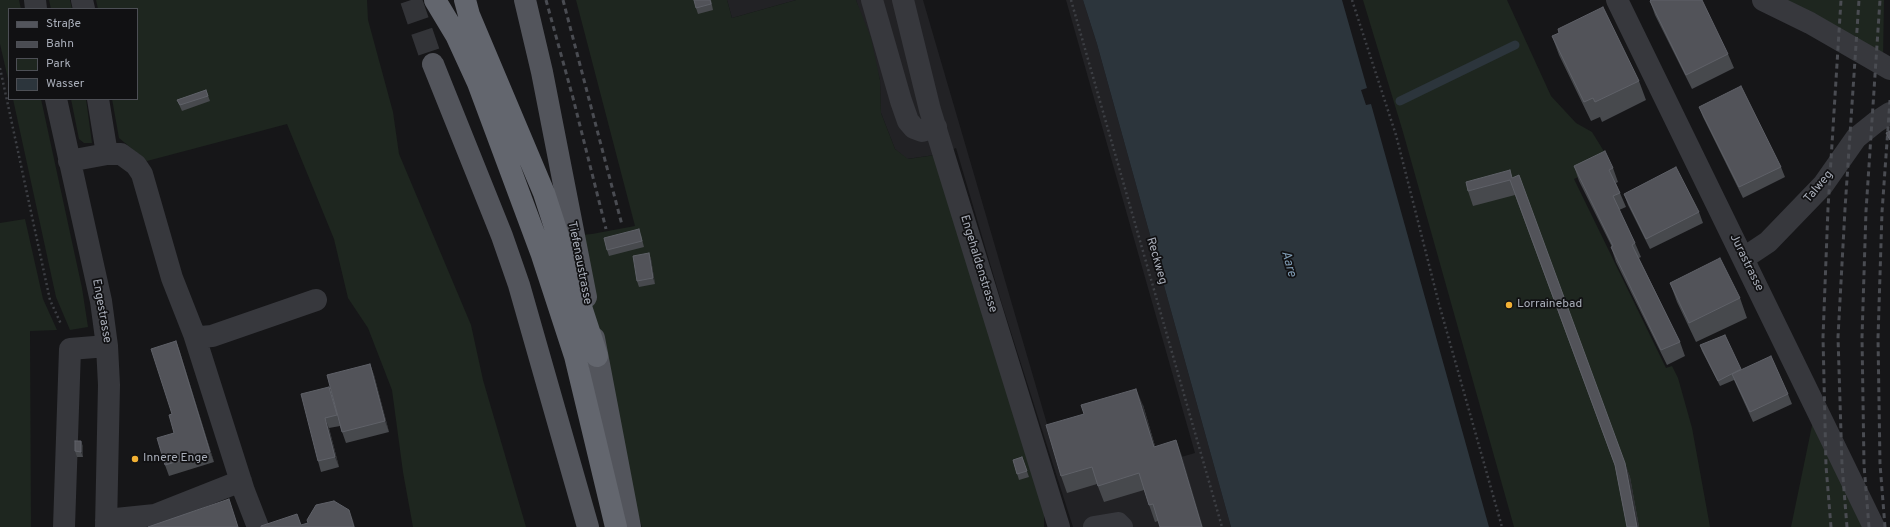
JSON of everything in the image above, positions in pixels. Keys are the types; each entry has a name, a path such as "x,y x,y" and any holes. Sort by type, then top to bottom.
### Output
{"highway":[{"path":"435,0 456,35 473,70 542,254 574,356 616,527"},
{"path":"465,0 469,15 544,193 597,356"}],"main road":[{"name":"Tiefenaustrasse","path":"525,0 542,72 630,527"},
{"path":"433,64 502,236 519,285 588,527"}],"street":[{"path":"872,0 908,121 914,128 922,131 936,127"},
{"name":"Engehaldenstrasse","path":"903,0 936,127 1059,527"},
{"name":"Jurastrasse","path":"1617,0 1874,527"},
{"path":"1763,0 1810,23 1890,69"},
{"name":"Engestrasse","path":"56,100 101,301 107,346 109,385 106,523"},
{"path":"98,100 107,154"},
{"name":"Talweg","path":"1744,258 1768,242 1823,185 1856,138 1890,113"},
{"path":"69,161 107,154 121,154 136,165 142,174 172,278 194,334 241,481 258,527"},
{"path":"194,334 201,336 212,336 316,300"},
{"path":"64,527 70,349 107,346"},
{"path":"106,523 155,515 241,481"},
{"path":"1094,527 1118,523 1122,527"}],"path":[{"name":"Reckweg","path":"1071,0 1222,527"},
{"path":"1352,0 1396,135 1439,304 1502,527"},
{"path":"0,68 50,300 70,349"}],"shaded area":[{"path":"727,0 796,0 732,18"},
{"path":"856,0 923,0 1052,441 1087,422 1143,405 1160,463 1195,453 1066,0 1083,0 1097,44 1231,527 1073,527 1002,304 956,148 935,155 907,159 895,149 881,113 880,80"}],"green space":[{"path":"0,0 19,0 21,8 8,8 8,79 0,44"},
{"path":"49,0 70,0 72,8 51,8"},
{"path":"96,0 367,0 368,20 393,112 399,154 471,325 483,380 526,527 413,527 403,472 392,390 368,328 348,298 334,239 287,124 147,161 119,138 112,100 138,100 138,8 98,8"},
{"path":"576,0 727,0 732,18 796,0 856,0 871,38 880,80 881,113 895,149 908,159 935,155 1044,486 1044,527 642,527 609,421 571,236 592,234 635,226"},
{"path":"1363,0 1507,0 1551,96 1576,123 1592,132 1605,153 1608,164 1574,179 1666,368 1672,366 1678,378 1692,428 1710,527 1514,527 1403,132"},
{"path":"1769,0 1884,0 1883,60"},
{"path":"13,100 41,100 82,288 88,327 70,330 56,297"},
{"path":"71,100 86,100 92,143 84,143 79,139"},
{"path":"25,219 43,299 57,330 30,331 31,527 0,527 0,223"},
{"path":"1814,416 1869,527 1791,527"}],"water":[{"name":"Aare","path":"1083,0 1342,0 1367,88 1361,90 1366,105 1371,104 1489,527 1231,527 1097,44"}],"building":[{"path":"694,0 710,0 711,4 696,8"},
{"path":"1702,0 1728,54 1686,75 1650,1"},
{"path":"1603,7 1639,81 1595,102 1593,98 1584,102 1552,36 1559,33 1558,29"},
{"path":"1741,86 1781,167 1739,187 1699,107"},
{"path":"206,90 208,96 180,105 177,100"},
{"path":"1890,131 1890,140 1886,133"},
{"path":"1605,151 1613,168 1609,170 1620,193 1613,196 1635,243 1632,245 1680,342 1661,350 1574,166"},
{"path":"1676,167 1699,212 1646,239 1624,194"},
{"path":"1510,170 1512,178 1519,175 1625,463 1637,527 1627,527 1615,465 1510,180 1468,191 1466,182"},
{"path":"639,229 642,241 607,250 604,238"},
{"path":"649,253 653,278 637,281 633,256"},
{"path":"1720,258 1740,298 1689,323 1670,283"},
{"path":"1725,335 1741,369 1718,381 1700,345"},
{"path":"176,341 210,452 165,465 157,438 174,433 169,415 172,414 151,349"},
{"path":"1771,356 1788,394 1750,412 1732,374"},
{"path":"370,364 385,421 342,432 327,375"},
{"path":"329,387 337,415 325,418 335,457 318,461 301,394"},
{"path":"1136,389 1154,447 1176,440 1202,527 1160,527 1153,504 1149,505 1139,473 1098,486 1092,467 1061,476 1046,425 1084,414 1081,405"},
{"path":"75,441 81,441 81,452 75,451"},
{"path":"1022,457 1027,471 1017,474 1013,460"},
{"path":"229,499 238,527 148,527"},
{"path":"334,501 349,510 354,527 261,527 297,514 301,525 308,523 307,520 316,505"}],"waterway":[{"path":"1400,101 1515,45"}],"tunnel":[{"path":"411,0 433,64"}],"railway":[{"path":"546,0 573,98 606,229"},
{"path":"563,0 622,225"},
{"path":"1831,527 1826,466 1823,337 1828,208 1841,0"},
{"path":"1847,527 1842,465 1838,337 1859,0"},
{"path":"1869,527 1864,465 1862,337 1866,211 1880,0"},
{"path":"1885,527 1880,464 1878,338 1882,212 1890,100"}],"place":[{"name":"Lorrainebad","path":"1509,305"},
{"name":"Innere Enge","path":"135,459"}]}
